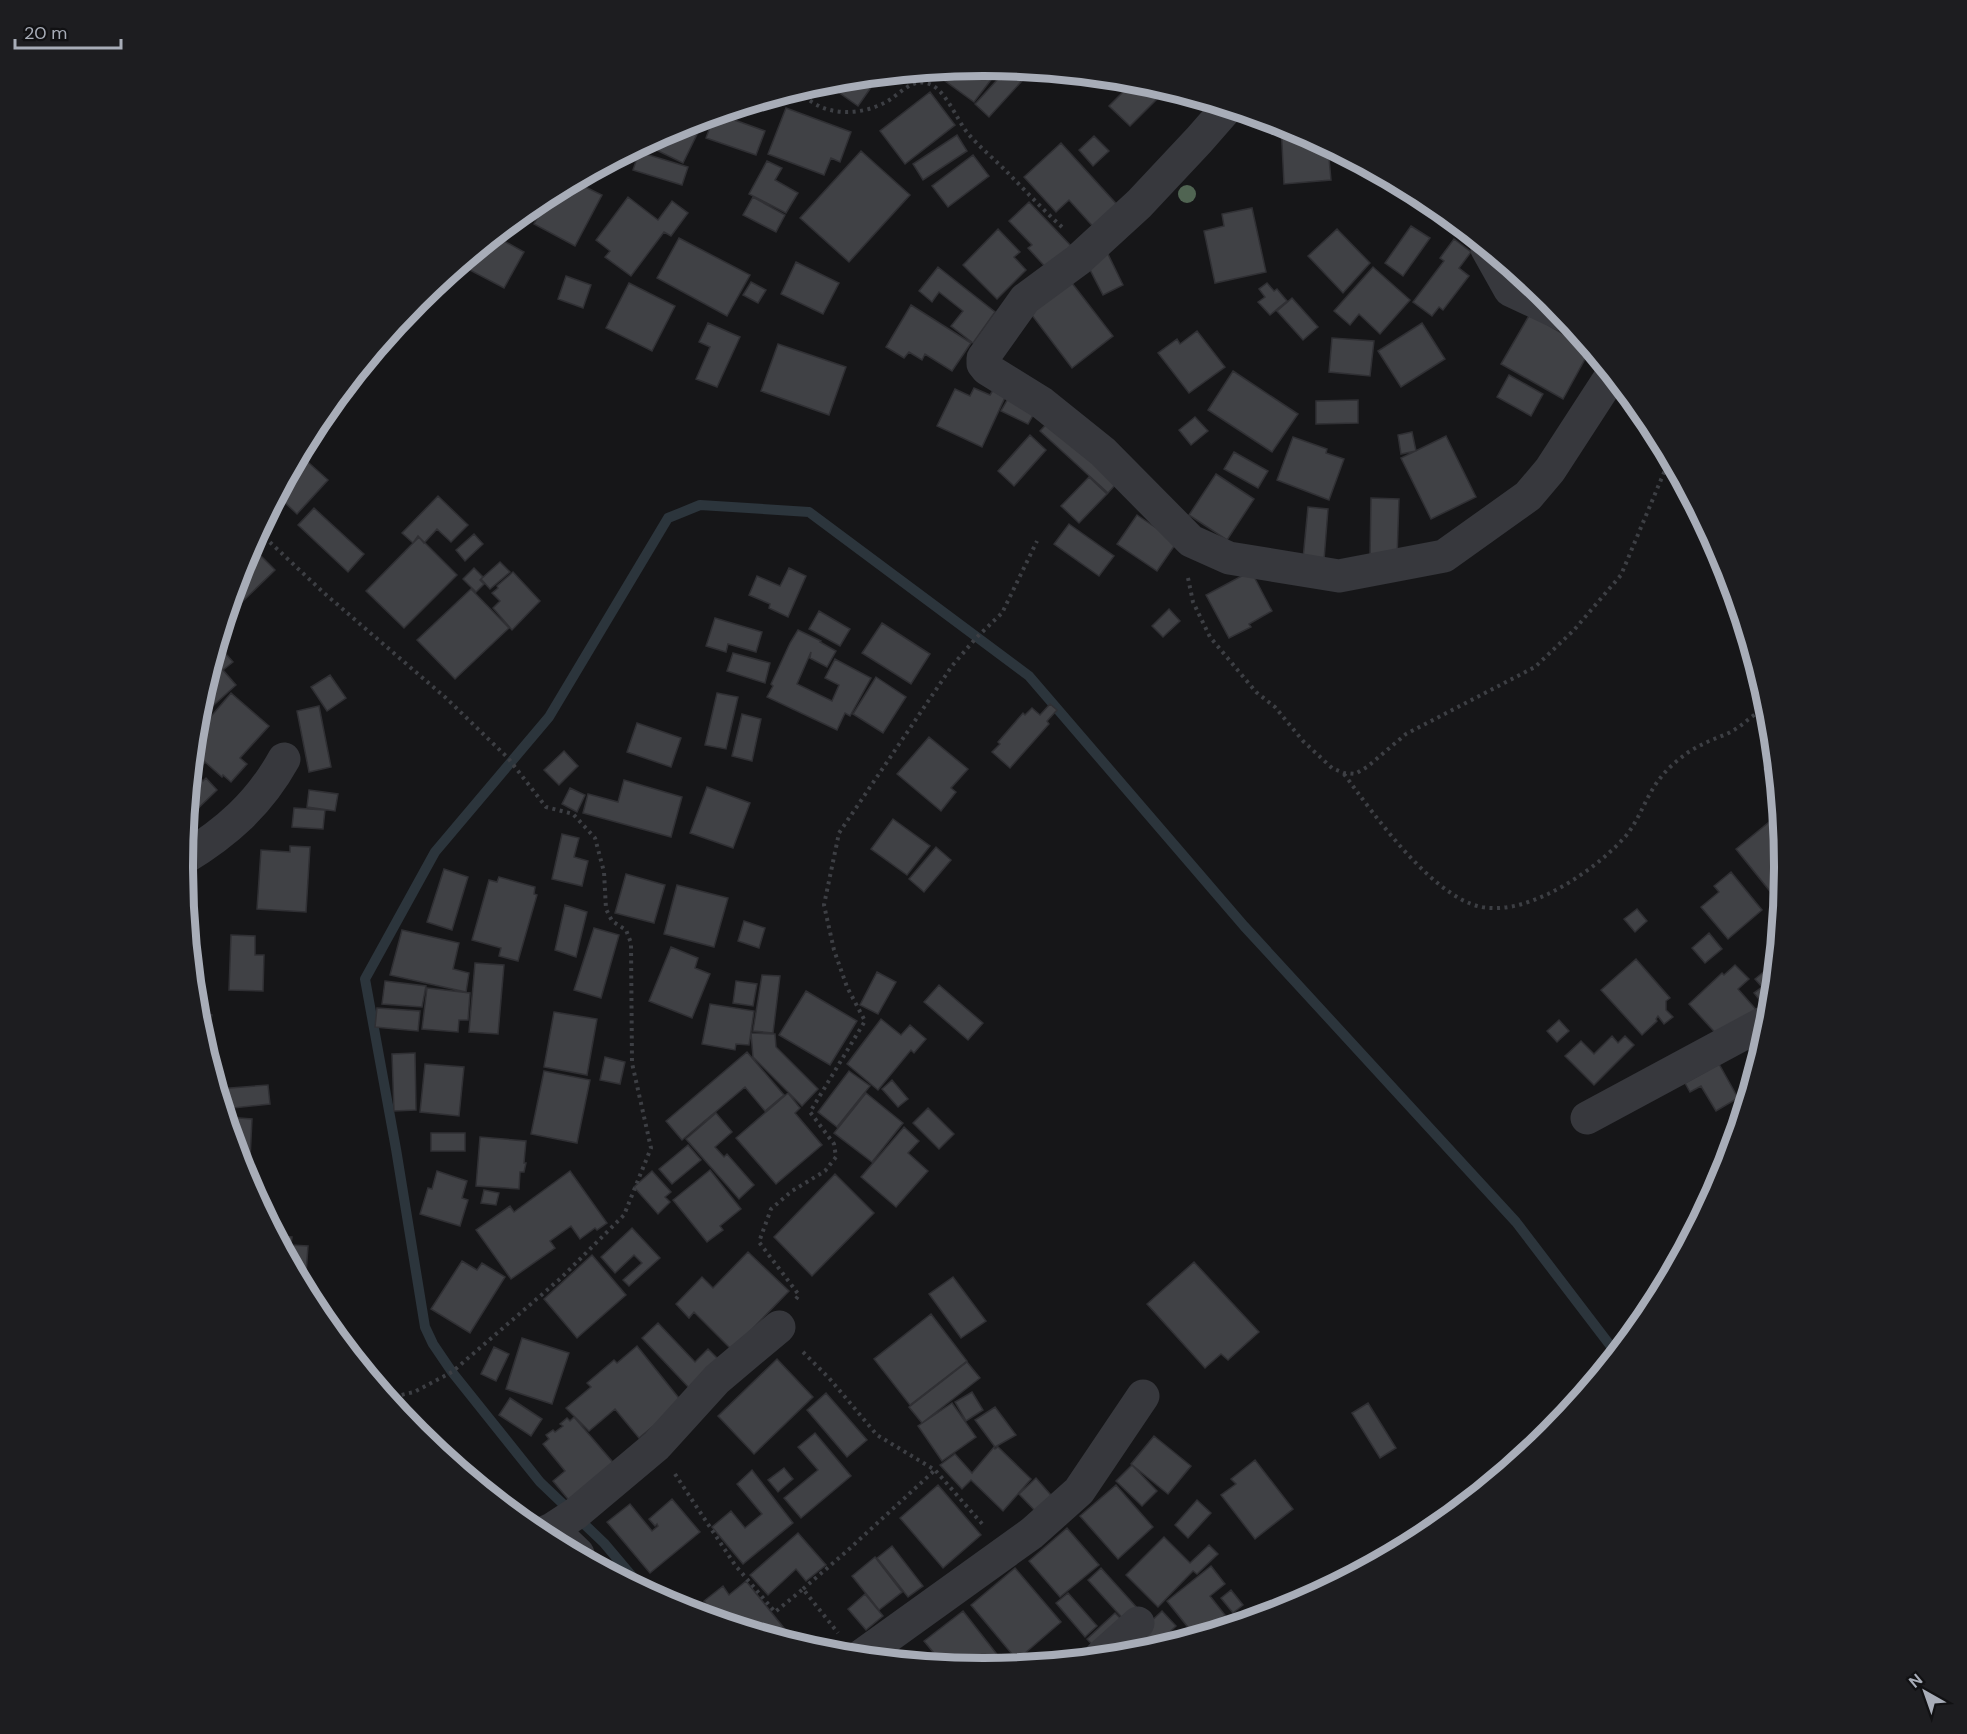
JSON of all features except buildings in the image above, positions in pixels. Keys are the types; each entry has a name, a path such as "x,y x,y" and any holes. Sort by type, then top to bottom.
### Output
{"street":[{"path":"1222,113 1139,204 1088,251 1025,299 983,358 983,364 987,369 1042,403 1103,452 1191,541 1229,558 1339,576 1444,556 1528,496 1550,470 1607,382"},
{"path":"1497,266 1510,290 1536,302"},
{"path":"194,853 242,815 261,795 284,759"},
{"path":"1587,1118 1758,1026"},
{"path":"551,1528 575,1514 657,1445 717,1379 779,1327"},
{"path":"853,1646 1032,1533 1079,1491 1143,1396"},
{"path":"1112,1647 1138,1623"}],"path":[{"path":"805,97 813,104 832,112 843,113 884,104 912,85 923,82 930,84 949,104 966,131 1088,251"},
{"path":"1191,541 1188,580 1193,602 1210,637 1256,692 1275,707 1303,741 1332,768 1344,773 1355,774 1406,734 1535,667 1569,636 1621,575 1666,468"},
{"path":"265,538 324,593 446,698 508,758 546,807 573,814 595,838 604,872 606,909 612,921 626,930 631,943 632,1063 651,1148 624,1215 561,1278 452,1372 414,1392 397,1396"},
{"path":"1006,1551 935,1470 877,1435 829,1378 779,1327 799,1295 759,1242 771,1209 792,1191 825,1171 836,1157 834,1144 810,1112 865,1021 848,987 834,950 824,904 839,833 952,666 1002,613 1037,541"},
{"path":"1344,773 1386,829 1413,860 1435,880 1476,906 1491,909 1523,905 1564,886 1601,859 1624,838 1639,817 1654,785 1682,757 1699,745 1733,731 1750,717 1759,713"},
{"path":"657,1445 688,1496 735,1565 776,1612 848,1551 935,1470"},
{"path":"803,1589 851,1646"}],"waterway":[{"path":"630,1574 604,1543 540,1482 452,1372 433,1344 425,1327 365,979 435,852 549,717 668,518 700,505 809,512 1029,676 1244,926 1516,1222 1612,1347"}]}
